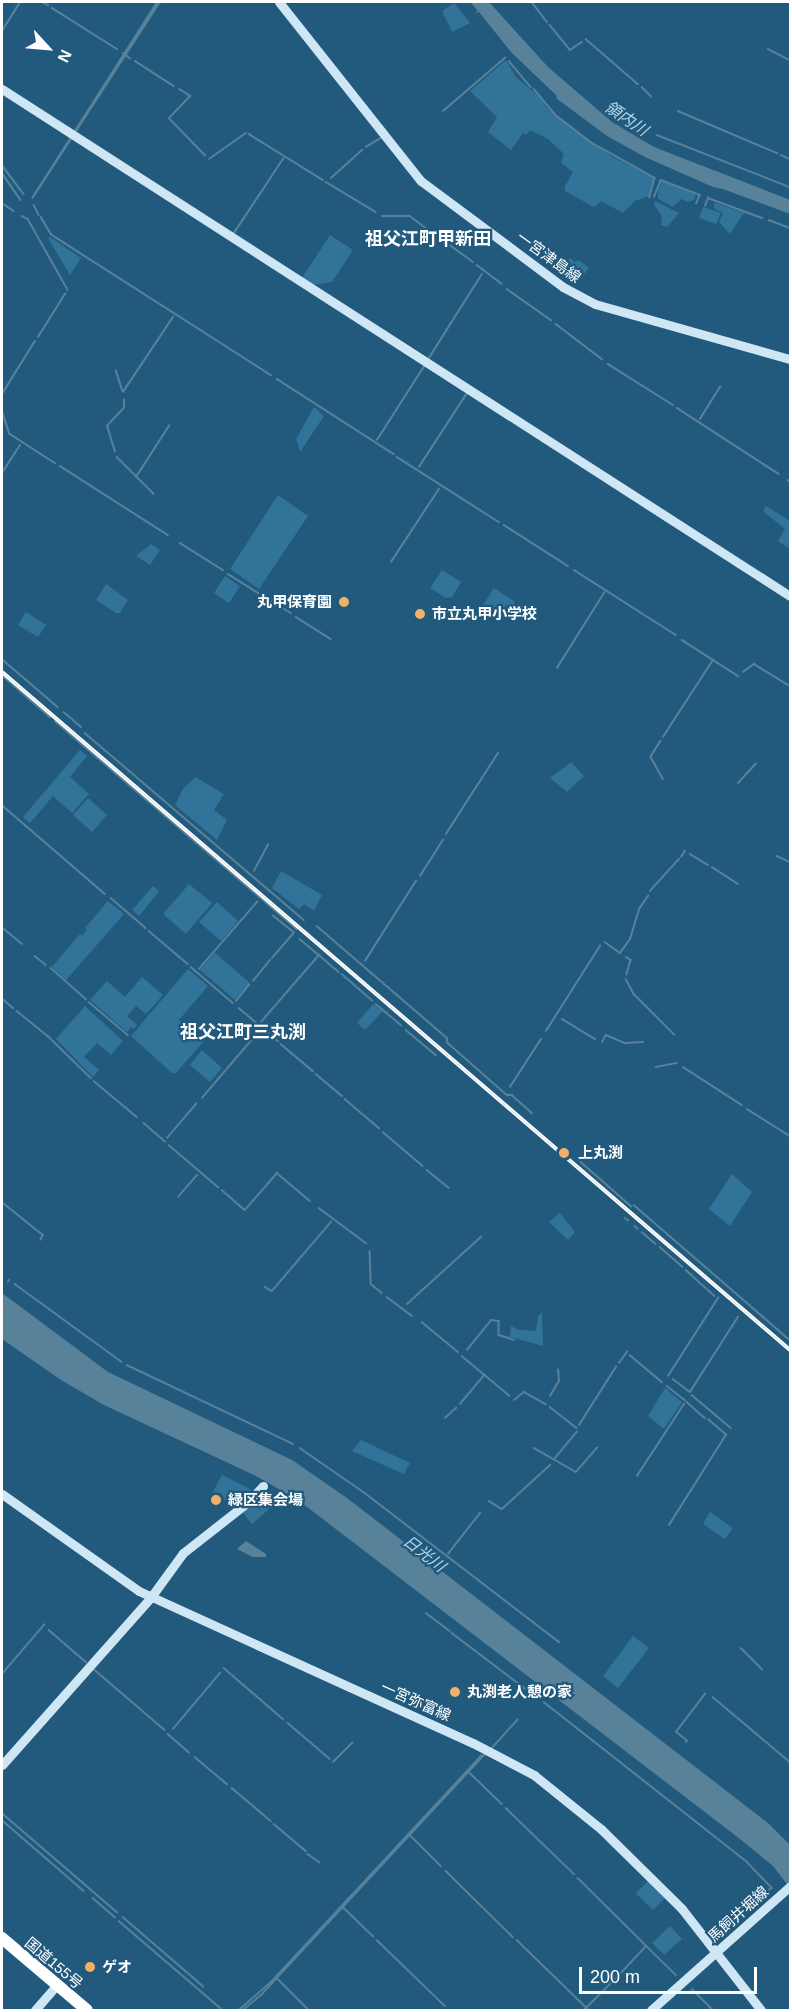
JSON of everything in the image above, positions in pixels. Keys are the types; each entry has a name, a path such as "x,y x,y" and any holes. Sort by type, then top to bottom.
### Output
{"highway":[{"name":"国道155号","path":"2,1938 87,2010"}],"main road":[{"name":"一宮津島線","path":"279,2 421,181 563,286 595,304 790,359"},
{"path":"2,89 790,596"},
{"path":"2,1765 151,1597 183,1553 248,1502 262,1486"},
{"name":"一宮弥富線","path":"2,1494 139,1591 514,1763 534,1775 612,1839 682,1909 761,2010"},
{"name":"馬飼井堀線","path":"651,2010 787,1890"},
{"path":"35,2010 57,1985"}],"shaded area":[{"path":"156,2 161,2 33,199 31,198"},
{"path":"470,2 489,2 548,67 612,122 654,147 790,200 790,214 713,187 645,157 607,136 556,98 557,96 511,52 479,12 474,14 478,11"},
{"path":"454,3 470,23 452,32 442,11"},
{"path":"506,60 516,77 573,130 611,156 654,178 649,196 635,201 623,213 601,201 594,207 565,191 565,186 573,172 561,163 564,154 548,139 530,130 526,135 523,133 511,150 488,132 497,117 470,91"},
{"path":"662,181 696,195 694,200 688,202 681,199 673,207 658,199"},
{"path":"655,201 679,213 667,227 661,225 662,216 654,205"},
{"path":"713,204 744,213 730,234 719,222 723,213 715,209"},
{"path":"703,207 721,213 716,224 699,218"},
{"path":"330,235 353,250 332,282 313,285 302,278"},
{"path":"50,237 81,258 70,275 48,238"},
{"path":"570,258 575,262 578,260 589,268 582,277 565,265"},
{"path":"314,407 324,416 300,452 296,439"},
{"path":"278,495 308,516 259,589 230,569"},
{"path":"766,506 790,521 790,549 778,541 785,529 763,511"},
{"path":"151,544 160,550 150,565 136,556"},
{"path":"442,570 461,582 452,597 446,598 430,588"},
{"path":"225,576 240,586 229,603 214,593"},
{"path":"106,584 128,600 120,613 116,613 96,600"},
{"path":"494,588 515,602 505,618 483,605"},
{"path":"26,612 46,625 38,637 18,625"},
{"path":"80,750 87,756 70,777 89,794 72,813 53,796 30,823 23,817"},
{"path":"571,762 584,776 567,792 550,778"},
{"path":"195,777 224,794 214,810 227,820 217,840 175,805 183,789"},
{"path":"88,798 107,815 92,832 73,815"},
{"path":"281,871 322,895 314,911 304,904 299,909 272,888"},
{"path":"189,884 212,903 186,934 163,914"},
{"path":"153,886 159,891 139,916 132,910"},
{"path":"108,901 124,914 66,980 52,967 80,934 82,936 87,930 85,928"},
{"path":"217,902 238,921 221,941 199,922"},
{"path":"215,953 250,983 235,1000 200,970"},
{"path":"188,969 208,986 179,1020 203,1042 176,1073 172,1073 131,1036"},
{"path":"142,977 163,995 146,1014 136,1006 127,1016 137,1025 134,1029 131,1027 127,1032 90,1000 107,981 125,997"},
{"path":"373,1004 383,1011 365,1030 357,1023"},
{"path":"85,1006 123,1041 111,1055 97,1043 84,1057 99,1070 93,1077 56,1039"},
{"path":"202,1050 222,1068 210,1082 190,1065"},
{"path":"732,1174 752,1192 730,1226 709,1209"},
{"path":"560,1213 575,1232 568,1240 549,1222"},
{"path":"2,1293 108,1372 292,1460 347,1498 768,1823 790,1845 790,1888 773,1866 740,1839 298,1500 256,1476 104,1405 61,1380 2,1339"},
{"path":"542,1312 543,1346 510,1337 511,1326 519,1330 536,1331 538,1316"},
{"path":"665,1388 682,1402 664,1429 648,1416"},
{"path":"361,1440 410,1463 404,1474 352,1451"},
{"path":"222,1475 252,1490 235,1506 212,1494"},
{"path":"263,1494 274,1500 268,1510 252,1524 243,1513"},
{"path":"710,1512 733,1528 725,1539 703,1524"},
{"path":"246,1541 266,1554 266,1557 253,1557 237,1549"},
{"path":"633,1636 649,1648 618,1688 603,1676"},
{"path":"648,1881 665,1898 653,1910 636,1893"},
{"path":"670,1926 682,1939 664,1955 652,1943"}],"waterway":[{"path":"2,31 20,2"},
{"path":"42,2 48,5"},
{"path":"532,2 547,22"},
{"path":"52,8 117,49"},
{"path":"550,25 570,50 582,42"},
{"path":"586,39 638,84"},
{"path":"768,49 790,60"},
{"path":"123,53 130,58"},
{"path":"443,111 505,58"},
{"path":"135,61 174,86"},
{"path":"509,61 531,87"},
{"path":"642,87 651,96"},
{"path":"534,89 557,116 592,143 655,178 650,197"},
{"path":"170,117 190,96 180,90"},
{"path":"678,111 777,153"},
{"path":"169,118 205,155"},
{"path":"209,159 246,133"},
{"path":"249,134 323,180"},
{"path":"657,135 790,187"},
{"path":"366,147 381,138"},
{"path":"331,178 362,150"},
{"path":"781,155 790,159"},
{"path":"234,233 283,159"},
{"path":"2,165 24,194"},
{"path":"2,173 21,200"},
{"path":"654,197 661,180 700,195 697,203"},
{"path":"326,182 376,212"},
{"path":"705,206 708,198 762,218"},
{"path":"2,203 14,211"},
{"path":"34,205 39,215"},
{"path":"22,216 28,219 68,290"},
{"path":"382,216 410,216 438,237"},
{"path":"41,217 52,235 271,375"},
{"path":"769,220 790,228"},
{"path":"443,240 473,262"},
{"path":"477,265 502,284"},
{"path":"429,358 482,274"},
{"path":"507,289 551,320"},
{"path":"38,337 65,294"},
{"path":"123,392 173,317"},
{"path":"556,324 602,359"},
{"path":"2,394 35,341"},
{"path":"608,364 673,405"},
{"path":"377,440 425,365"},
{"path":"116,370 123,391"},
{"path":"277,379 394,454"},
{"path":"700,419 720,387"},
{"path":"419,467 467,393"},
{"path":"115,452 107,426 124,408 124,400"},
{"path":"677,408 779,474"},
{"path":"2,410 10,434 55,463"},
{"path":"136,477 169,426"},
{"path":"2,473 20,445"},
{"path":"117,457 154,494"},
{"path":"397,457 499,522"},
{"path":"60,466 168,535"},
{"path":"391,562 439,489"},
{"path":"504,525 568,566"},
{"path":"180,543 223,570"},
{"path":"574,570 676,635"},
{"path":"228,574 258,593"},
{"path":"557,668 604,593"},
{"path":"261,595 291,613"},
{"path":"296,617 331,639"},
{"path":"682,640 738,676"},
{"path":"2,659 58,707"},
{"path":"663,737 713,660"},
{"path":"743,672 754,664 790,686"},
{"path":"2,675 50,717"},
{"path":"64,712 81,727"},
{"path":"55,721 297,929"},
{"path":"85,733 304,920"},
{"path":"661,741 651,757 663,779"},
{"path":"446,834 498,753"},
{"path":"738,783 756,764"},
{"path":"2,805 105,894"},
{"path":"420,876 443,840"},
{"path":"254,871 268,845"},
{"path":"681,857 685,851"},
{"path":"690,854 708,865"},
{"path":"777,856 790,862"},
{"path":"650,891 679,859"},
{"path":"712,867 738,884"},
{"path":"365,961 416,881"},
{"path":"605,942 620,953 630,939 639,909 648,896"},
{"path":"111,898 146,928"},
{"path":"199,969 257,902"},
{"path":"272,958 294,933 273,916"},
{"path":"317,926 447,1038 448,1043 507,1095 512,1095 532,1113"},
{"path":"2,927 22,944"},
{"path":"149,931 188,964"},
{"path":"300,939 339,972"},
{"path":"546,1031 600,946"},
{"path":"261,1022 319,955"},
{"path":"35,956 46,965"},
{"path":"626,957 631,960 627,974"},
{"path":"253,981 270,960"},
{"path":"191,967 233,1003"},
{"path":"51,968 86,999"},
{"path":"342,974 372,1000"},
{"path":"626,979 634,994 674,1034"},
{"path":"236,1001 249,985"},
{"path":"2,998 13,1008"},
{"path":"89,1002 128,1035"},
{"path":"376,1004 401,1025"},
{"path":"239,1008 278,1041"},
{"path":"17,1011 48,1036 91,1078"},
{"path":"562,1019 595,1039"},
{"path":"202,1098 260,1030"},
{"path":"406,1030 436,1055"},
{"path":"602,1042 606,1035 625,1043 643,1042"},
{"path":"510,1087 541,1039"},
{"path":"281,1044 313,1071"},
{"path":"656,1067 677,1063"},
{"path":"683,1067 742,1105"},
{"path":"316,1074 342,1096"},
{"path":"94,1081 137,1117"},
{"path":"345,1099 379,1128"},
{"path":"167,1138 196,1104"},
{"path":"747,1109 790,1136"},
{"path":"144,1123 165,1141"},
{"path":"383,1132 423,1166"},
{"path":"169,1145 218,1187"},
{"path":"581,1162 631,1206"},
{"path":"427,1170 449,1188"},
{"path":"222,1190 245,1210 277,1173 310,1201"},
{"path":"178,1197 197,1175"},
{"path":"2,1202 43,1235 41,1240"},
{"path":"634,1205 790,1340"},
{"path":"319,1208 366,1243"},
{"path":"265,1287 272,1291 331,1222"},
{"path":"635,1226 638,1229"},
{"path":"642,1232 656,1244"},
{"path":"407,1304 481,1237"},
{"path":"660,1247 683,1267"},
{"path":"370,1251 371,1284 382,1293"},
{"path":"686,1270 714,1295"},
{"path":"15,1284 122,1362"},
{"path":"387,1297 412,1316"},
{"path":"668,1376 718,1298"},
{"path":"673,1379 690,1392 738,1317"},
{"path":"467,1350 491,1320 499,1321 499,1335 514,1340"},
{"path":"422,1322 458,1352"},
{"path":"619,1363 627,1352"},
{"path":"630,1355 662,1382"},
{"path":"462,1356 510,1396"},
{"path":"127,1365 293,1444"},
{"path":"579,1425 616,1367"},
{"path":"550,1396 559,1381 558,1370"},
{"path":"460,1404 484,1375"},
{"path":"667,1386 685,1400"},
{"path":"514,1400 524,1392 546,1404"},
{"path":"692,1395 731,1428"},
{"path":"687,1402 705,1418"},
{"path":"637,1476 684,1404"},
{"path":"550,1407 577,1428"},
{"path":"445,1418 456,1408"},
{"path":"669,1525 726,1435 709,1420"},
{"path":"555,1458 577,1432"},
{"name":"日光川","path":"300,1448 365,1493 559,1642"},
{"path":"534,1448 576,1472 597,1448"},
{"path":"489,1501 502,1509 550,1465"},
{"name":"日光川","path":"448,1554 480,1513"},
{"path":"426,1613 450,1631"},
{"path":"2,1674 44,1625"},
{"path":"49,1630 86,1662"},
{"path":"452,1633 531,1693"},
{"path":"741,1648 762,1669"},
{"path":"224,1668 283,1719"},
{"path":"95,1670 165,1730"},
{"path":"173,1729 220,1673"},
{"path":"686,1742 676,1732 705,1694"},
{"path":"713,1697 790,1762"},
{"path":"544,1702 747,1862 772,1888 762,1897"},
{"path":"492,1748 517,1720"},
{"path":"288,1723 330,1759"},
{"path":"168,1734 189,1752"},
{"path":"333,1762 352,1743"},
{"path":"243,2010 263,1993 485,1754"},
{"path":"239,2010 271,1982 481,1756"},
{"path":"195,1757 227,1784"},
{"path":"469,1772 502,1804"},
{"path":"232,1788 271,1821"},
{"path":"506,1808 574,1874"},
{"path":"2,1813 117,1912"},
{"path":"2,1820 84,1891"},
{"path":"274,1824 306,1851"},
{"path":"410,1835 441,1866"},
{"path":"308,1854 319,1862"},
{"path":"446,1871 513,1937"},
{"path":"578,1878 676,1975"},
{"path":"93,1898 115,1917"},
{"path":"343,1907 373,1936"},
{"path":"123,1917 203,1986"},
{"path":"119,1921 223,2010"},
{"path":"377,1940 445,2006"},
{"path":"517,1940 589,2010"},
{"path":"620,1974 646,1946"},
{"path":"584,2010 617,1977"},
{"path":"278,1979 309,2010"},
{"path":"692,1989 713,2010"}],"railway":[{"path":"2,672 790,1350"}],"place":[{"name":"丸甲保育園","path":"344,602"},
{"name":"市立丸甲小学校","path":"420,614"},
{"name":"上丸渕","path":"564,1153"},
{"name":"緑区集会場","path":"216,1500"},
{"name":"丸渕老人憩の家","path":"455,1692"},
{"name":"ゲオ","path":"90,1967"}],"district":[{"name":"祖父江町甲新田","path":"428,239"},
{"name":"祖父江町三丸渕","path":"243,1032"}],"water label":[{"name":"領内川","path":"626,119"}]}
